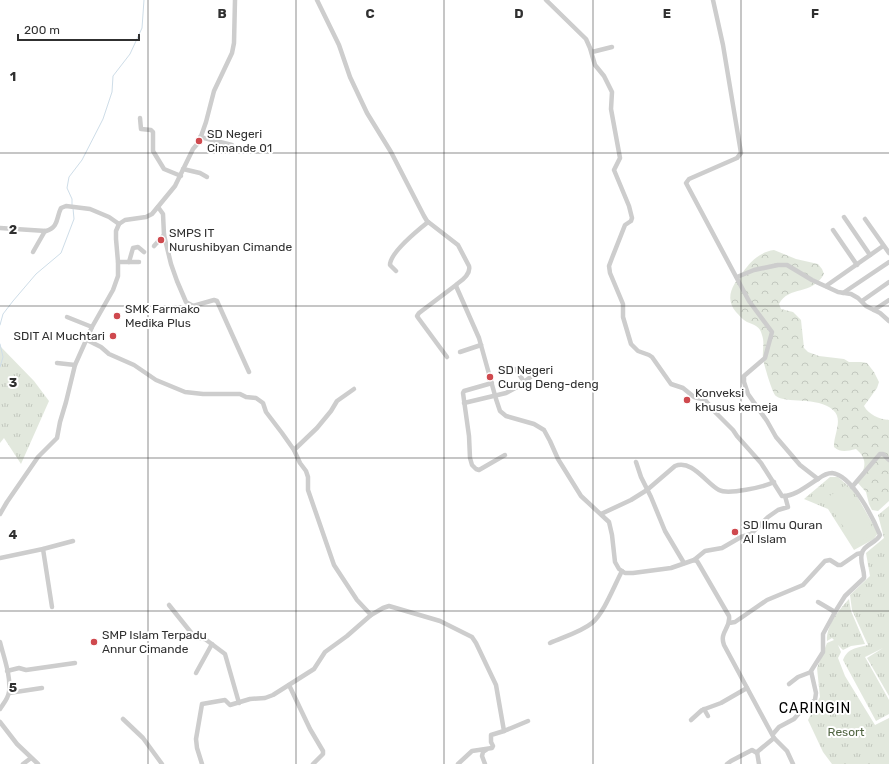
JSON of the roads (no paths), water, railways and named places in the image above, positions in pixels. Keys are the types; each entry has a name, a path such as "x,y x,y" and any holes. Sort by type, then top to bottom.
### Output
{"street":[{"path":"0,514 38,457 57,438 75,365 92,327 113,290 118,276 116,231 118,224 131,218 149,216 158,207 170,193 181,176 183,169 200,137 206,122 214,91 232,53 234,43 235,0"},
{"path":"317,0 339,46 352,81 370,118 391,152 422,213 428,222 458,245 469,266 470,270 468,274 417,316 447,357"},
{"path":"456,285 481,345 494,395 499,408 504,414 536,425 544,430 558,459 578,492 584,500 607,520 610,525 615,562 622,572 627,573 671,568 694,560 705,551 722,548 751,534 768,517 778,510 788,507 785,496 780,493 758,460 705,400 694,397 683,388 671,384 652,357 638,351 631,342 623,315 623,304 609,268 626,225 632,218 629,206 614,170 620,158 611,109 612,92 604,76 596,67 592,52 586,39 546,0"},
{"path":"713,0 724,53 741,153 737,158 689,179 686,183 752,306 770,328 772,334 765,358 744,376 748,394 768,420 776,437 788,452 800,465 818,479"},
{"path":"592,52 612,47"},
{"path":"140,118 141,129 151,130 153,132 153,151 164,169 181,176"},
{"path":"200,137 232,145"},
{"path":"183,169 200,173 207,177"},
{"path":"0,228 50,230 55,227 57,223 61,208 66,206 94,210 118,224"},
{"path":"158,207 163,214 164,235 171,264 186,302 193,306 214,300 217,301 249,372"},
{"path":"844,217 870,255"},
{"path":"866,219 889,253"},
{"path":"396,271 390,265 391,258 407,240 428,222"},
{"path":"833,230 857,265"},
{"path":"33,252 45,231"},
{"path":"154,246 164,235"},
{"path":"826,286 883,246"},
{"path":"129,262 133,248 138,247 144,252"},
{"path":"118,262 139,262"},
{"path":"843,293 889,262"},
{"path":"737,277 749,271 783,264 838,292 855,296 866,306 880,313 889,320"},
{"path":"862,301 889,282"},
{"path":"874,310 889,300"},
{"path":"67,317 92,327"},
{"path":"87,340 101,347 109,354 134,365 156,380 185,392 203,394 238,394 256,398 263,403 266,412 294,450 308,477 308,490 334,565 357,600 371,615"},
{"path":"460,352 481,345"},
{"path":"57,363 75,365"},
{"path":"516,369 524,382"},
{"path":"464,403 506,393 538,371"},
{"path":"492,383 464,391 463,393 468,422 470,458 472,465 479,470 505,454"},
{"path":"294,450 318,428 331,411 336,401 354,389"},
{"path":"852,487 880,454 883,454 889,460"},
{"path":"636,462 639,473 665,531 684,563"},
{"path":"601,514 631,500 647,490 672,468 680,464 692,468 722,491 738,492 774,482"},
{"path":"757,753 774,736 779,727 794,719 801,711 815,700 816,693 811,672 812,668 823,652 823,634 845,596 864,578 861,564 862,553 864,548 878,539 880,535 861,498 842,477 835,474 828,474 794,493 785,496"},
{"path":"0,558 73,541"},
{"path":"43,549 52,607"},
{"path":"729,623 736,622 767,600 803,585 825,561 830,560 840,565 857,554 862,553"},
{"path":"694,560 698,562 729,616 729,623 724,633 723,642 774,736 787,751 793,764"},
{"path":"550,643 581,629 592,622 602,608 622,572"},
{"path":"818,602 835,612"},
{"path":"169,605 193,635 197,638 203,638 222,651 227,658 239,703"},
{"path":"202,764 196,739 202,704 225,700 229,705 250,699 268,698 314,668 325,652 347,636 371,615 386,607 396,608 440,621 472,637 496,685 504,731"},
{"path":"196,673 212,644"},
{"path":"0,645 7,671 9,693 0,709"},
{"path":"7,671 19,668 26,670 75,663"},
{"path":"789,684 798,677 811,672"},
{"path":"289,685 310,729 323,751 323,754 313,764"},
{"path":"9,693 42,688"},
{"path":"691,720 704,709 721,703 747,688"},
{"path":"704,709 708,716"},
{"path":"123,719 146,741 162,764"},
{"path":"485,764 482,754 493,746 491,742 491,735 528,721"},
{"path":"0,722 5,730 38,764"},
{"path":"458,764 472,751 488,750"},
{"path":"728,764 752,750 757,753"},
{"path":"757,753 759,764"},
{"path":"23,764 31,758"}],"waterway":[{"path":"72,205 72,199 67,188 69,177 82,160 103,119 112,92 113,76 130,54 142,28 144,0"},
{"path":"0,325 3,314 13,301 36,274 61,253 74,219 73,208"},
{"path":"0,344 3,357 0,367"}],"place":[{"name":"SD Negeri Cimande 01","path":"199,141"},
{"name":"SMPS IT Nurushibyan Cimande","path":"161,240"},
{"name":"SMK Farmako Medika Plus","path":"117,316"},
{"name":"SDIT Al Muchtari","path":"113,336"},
{"name":"SD Negeri Curug Deng-deng","path":"490,377"},
{"name":"Konveksi khusus kemeja","path":"687,400"},
{"name":"SD Ilmu Quran Al Islam","path":"735,532"},
{"name":"SMP Islam Terpadu Annur Cimande","path":"94,642"}],"district":[{"name":"CARINGIN","path":"815,708"}],"park label":[{"name":"Resort","path":"846,732"}]}
